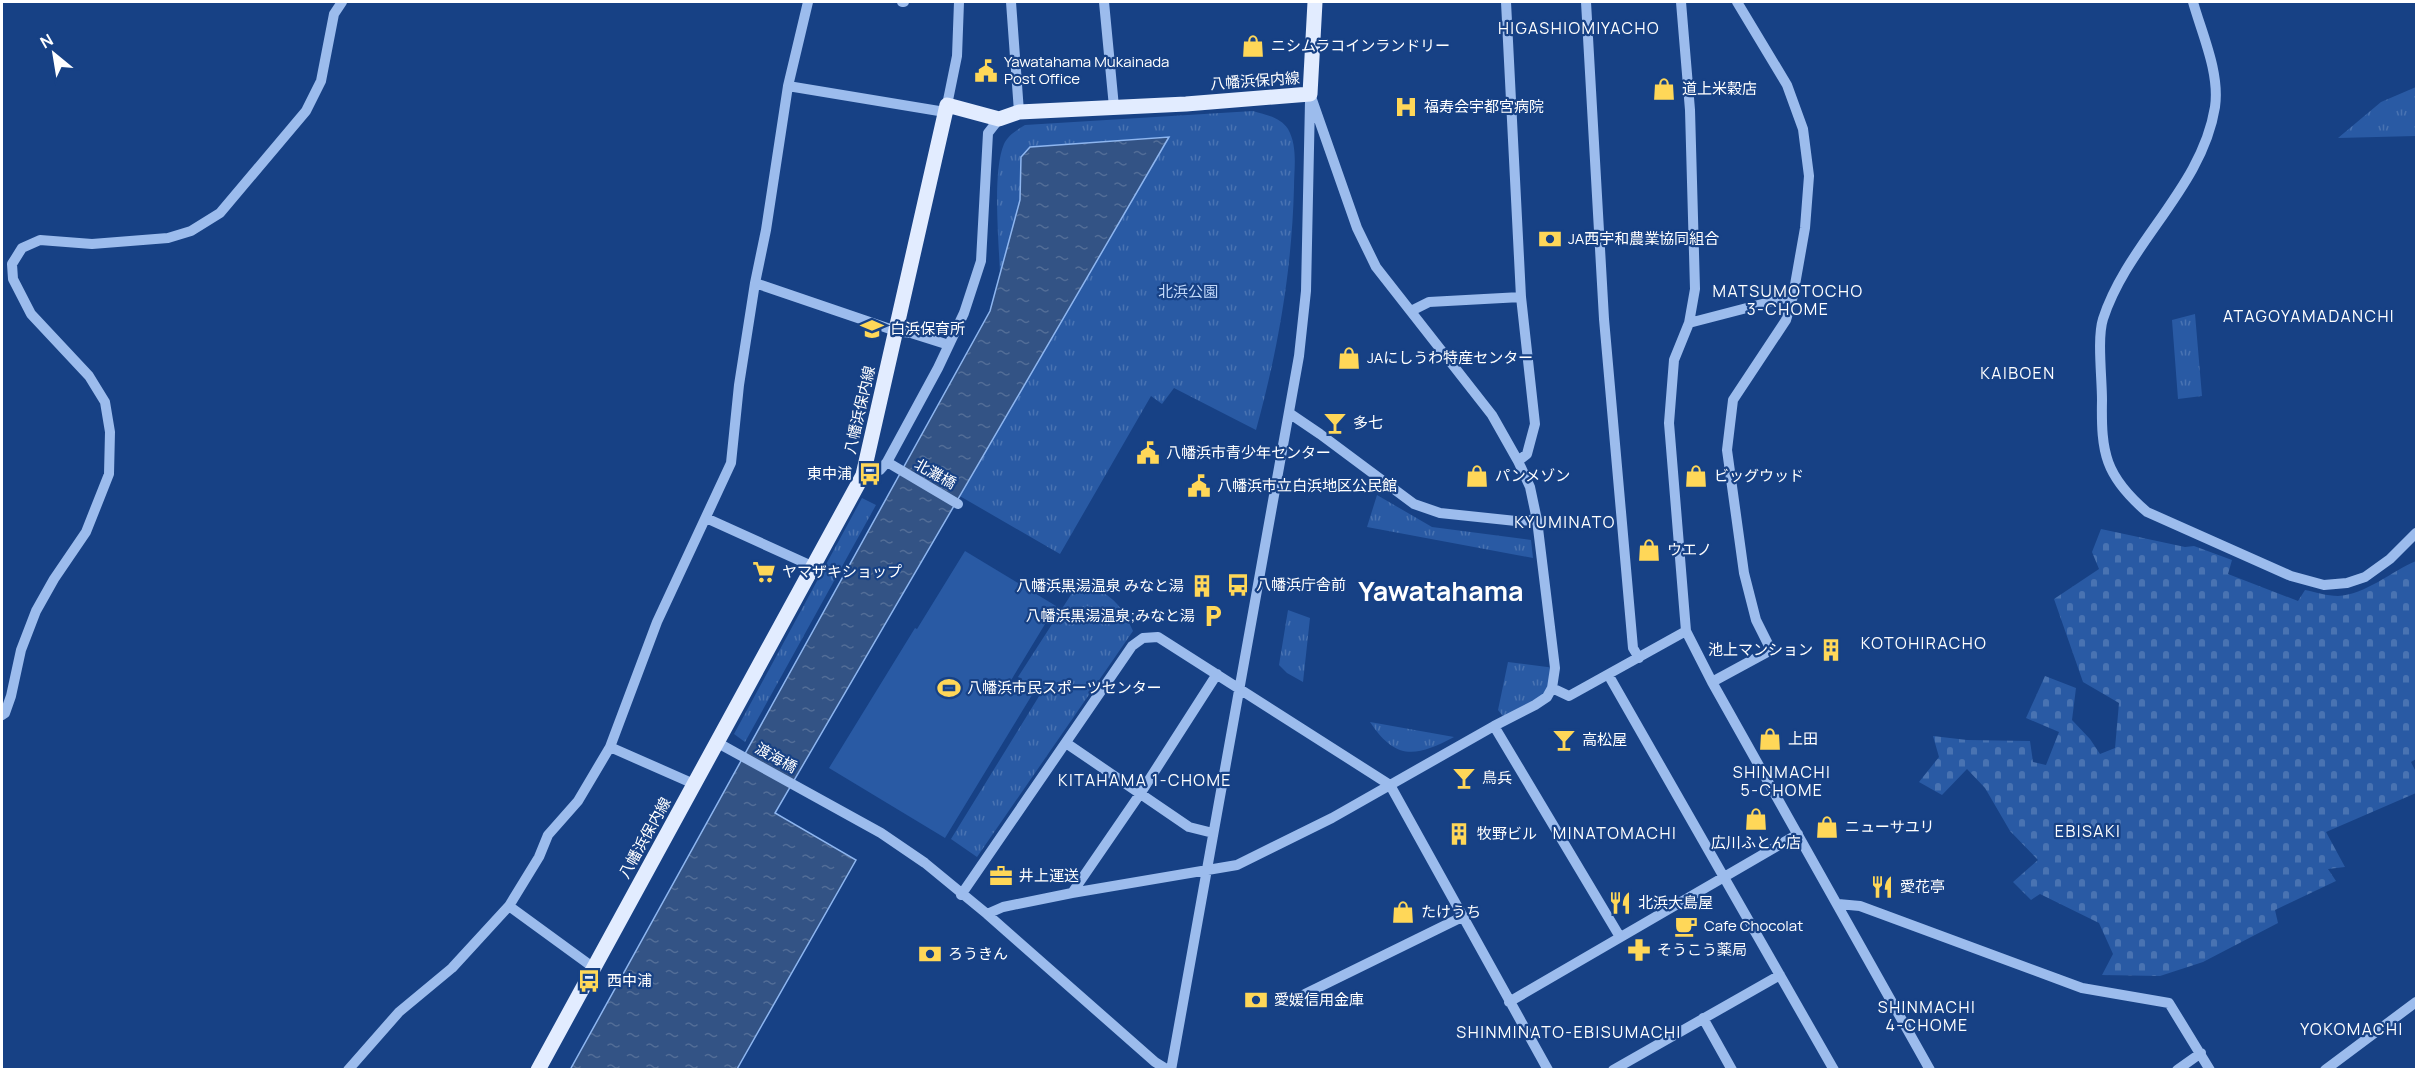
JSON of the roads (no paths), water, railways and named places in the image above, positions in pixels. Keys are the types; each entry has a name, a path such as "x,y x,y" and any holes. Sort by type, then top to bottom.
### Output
{"main road":[{"name":"八幡浜保内線","path":"999,119 1019,112 1310,94 1315,2"},
{"path":"946,108 999,119"},
{"name":"八幡浜保内線","path":"538,1070 863,475 946,108"}],"street":[{"path":"2,715 10,696 21,650 36,611 86,532 109,474 110,432 105,402 89,376 31,314 13,279 12,264 22,248 40,240 92,244 168,238 191,231 220,213 306,111 321,81 334,14 342,2"},
{"path":"348,1070 399,1012 452,968 509,906 539,857 548,835 578,801 610,747 657,622 731,463 739,385 755,283 788,86 808,2"},
{"path":"788,86 946,108 957,56 959,2"},
{"path":"1011,2 1019,112"},
{"path":"1104,2 1114,107"},
{"path":"1506,2 1521,297 1535,424 1527,454 1518,460"},
{"path":"1586,2 1604,319 1633,648 1639,658"},
{"path":"1681,2 1690,110 1695,289 1689,323 1674,360 1669,423 1686,631 1712,682 1930,1070"},
{"path":"1712,682 1771,650 1756,620 1744,573 1727,450 1733,400 1786,320 1793,296 1805,228 1809,176 1803,129 1787,86 1737,2"},
{"path":"2193,2 2214,73 2215,105 2209,132 2199,157 2119,284 2103,320 2101,421 2104,451 2110,471 2127,495 2147,512 2291,576 2324,585 2347,583 2365,577 2390,559 2416,533"},
{"path":"987,914 1003,907 1072,893 1237,865 1332,818 1535,705 1547,697 1552,688 1555,668 1537,520 1530,487 1518,460 1492,416 1376,267 1357,228 1310,94"},
{"path":"1170,1070 1299,356 1306,291 1310,94"},
{"path":"863,475 880,470 887,462 964,314 981,261 988,133 999,119"},
{"path":"755,283 896,331 911,333 949,345"},
{"path":"1689,323 1793,296"},
{"path":"1411,312 1429,302 1521,297"},
{"path":"1288,413 1414,504 1440,513 1516,521 1537,520"},
{"name":"北灘橋","path":"887,462 898,471 958,504"},
{"path":"706,518 814,567"},
{"path":"1552,688 1569,696 1609,676 1686,631"},
{"path":"961,895 1132,646 1143,638 1158,637 1390,785 1548,1070"},
{"path":"1072,893 1140,794 1217,674"},
{"path":"1609,676 1834,1070"},
{"path":"1494,726 1620,937"},
{"name":"渡海橋","path":"718,743 881,833 925,863 961,895 987,914 1155,1062 1170,1070"},
{"path":"1066,743 1190,827 1213,833"},
{"path":"610,747 694,784"},
{"path":"1509,1002 1798,834"},
{"path":"1838,904 1860,906 2082,988 2169,1003 2210,1070"},
{"path":"509,906 594,968"},
{"path":"1305,994 1462,917"},
{"path":"1613,1070 1780,975"},
{"path":"2325,1070 2416,1002"},
{"path":"1702,1018 1732,1070"},
{"path":"2177,1070 2201,1053"}],"water":[{"path":"1169,137 775,813 856,860 737,1069 570,1070 990,311 1020,200 1021,157 1030,147"}],"place":[{"name":"ニシムラコインランドリー","path":"1253,46"},
{"name":"Yawatahama Mukainada Post Office","path":"986,71"},
{"name":"道上米穀店","path":"1664,89"},
{"name":"福寿会宇都宮病院","path":"1406,107"},
{"name":"JA西宇和農業協同組合","path":"1550,239"},
{"name":"白浜保育所","path":"872,329"},
{"name":"JAにしうわ特産センター","path":"1349,358"},
{"name":"多七","path":"1335,423"},
{"name":"八幡浜市青少年センター","path":"1148,453"},
{"name":"東中浦","path":"870,474"},
{"name":"パンメゾン","path":"1477,476"},
{"name":"ビッグウッド","path":"1696,476"},
{"name":"八幡浜市立白浜地区公民館","path":"1199,486"},
{"name":"ウエノ","path":"1649,550"},
{"name":"ヤマザキショップ","path":"764,572"},
{"name":"八幡浜庁舎前","path":"1238,585"},
{"name":"八幡浜黒湯温泉 みなと湯","path":"1202,586"},
{"name":"八幡浜黒湯温泉;みなと湯","path":"1213,616"},
{"name":"池上マンション","path":"1831,650"},
{"name":"八幡浜市民スポーツセンター","path":"949,688"},
{"name":"上田","path":"1770,739"},
{"name":"高松屋","path":"1564,740"},
{"name":"鳥兵","path":"1464,778"},
{"name":"広川ふとん店","path":"1756,819"},
{"name":"ニューサユリ","path":"1827,827"},
{"name":"牧野ビル","path":"1459,834"},
{"name":"井上運送","path":"1001,876"},
{"name":"愛花亭","path":"1882,887"},
{"name":"北浜大島屋","path":"1620,903"},
{"name":"たけうち","path":"1403,912"},
{"name":"Cafe Chocolat","path":"1686,926"},
{"name":"そうこう薬局","path":"1639,950"},
{"name":"ろうきん","path":"930,954"},
{"name":"西中浦","path":"589,981"},
{"name":"愛媛信用金庫","path":"1256,1000"}],"district":[{"name":"HIGASHIOMIYACHO","path":"1579,28"},
{"name":"MATSUMOTOCHO 3-CHOME","path":"1788,300"},
{"name":"ATAGOYAMADANCHI","path":"2309,316"},
{"name":"KAIBOEN","path":"2018,373"},
{"name":"KYUMINATO","path":"1565,522"},
{"name":"Yawatahama","path":"1441,592"},
{"name":"KOTOHIRACHO","path":"1924,643"},
{"name":"KITAHAMA 1-CHOME","path":"1145,780"},
{"name":"SHINMACHI 5-CHOME","path":"1782,781"},
{"name":"EBISAKI","path":"2088,831"},
{"name":"MINATOMACHI","path":"1615,833"},
{"name":"SHINMACHI 4-CHOME","path":"1927,1016"},
{"name":"YOKOMACHI","path":"2352,1029"},
{"name":"SHINMINATO-EBISUMACHI","path":"1569,1032"}],"park label":[{"name":"北浜公園","path":"1188,292"}]}
